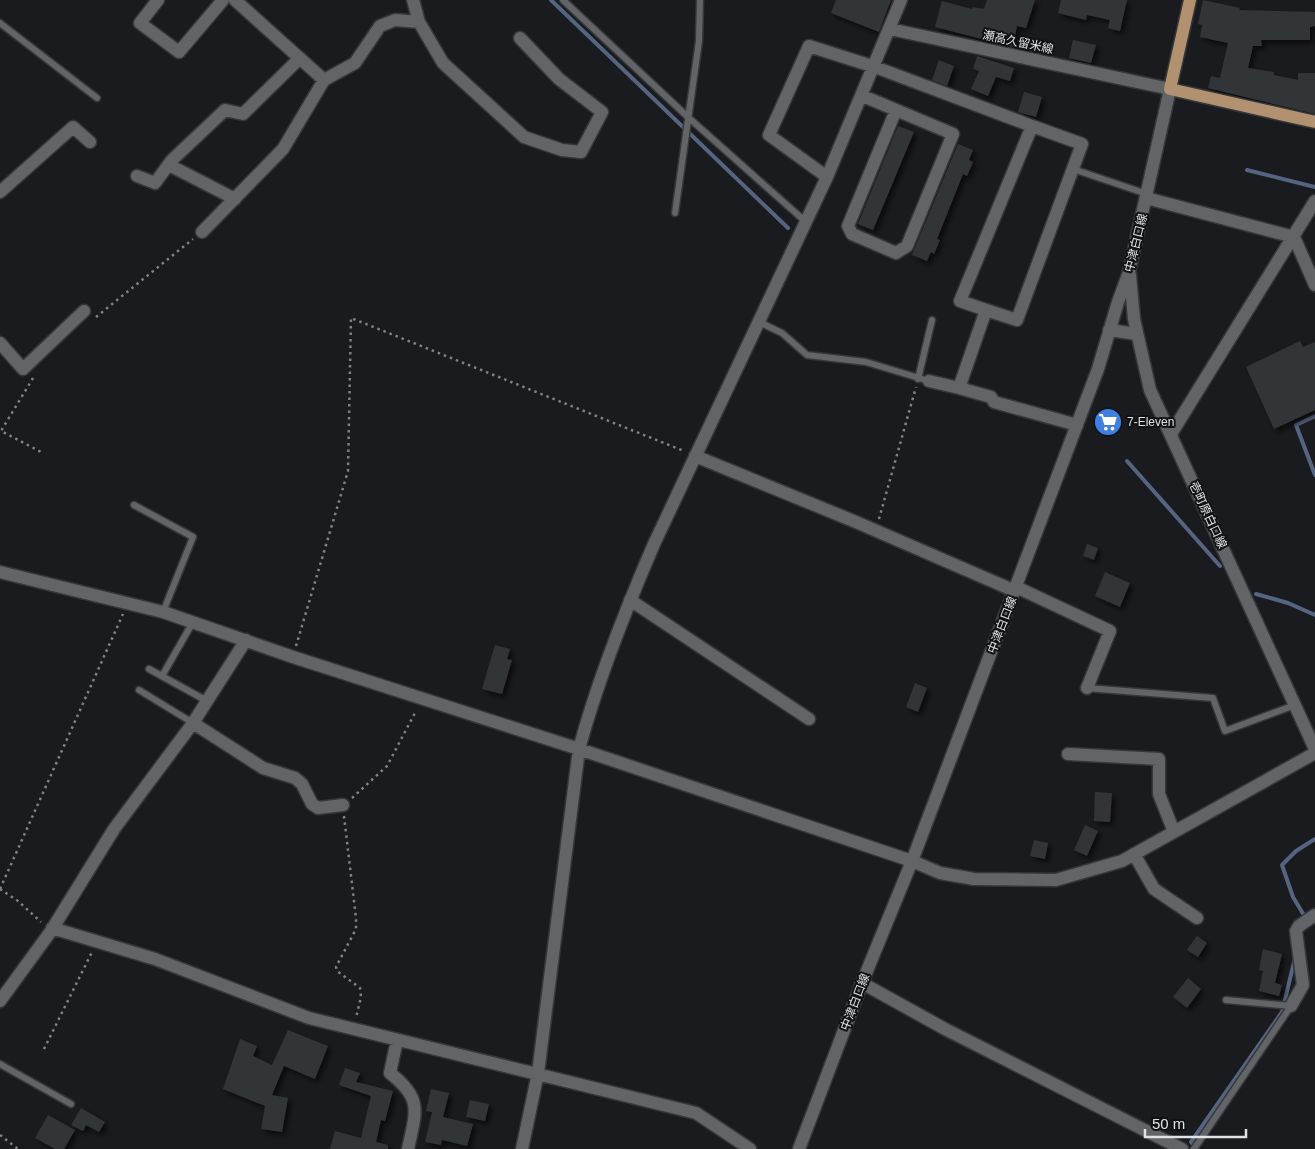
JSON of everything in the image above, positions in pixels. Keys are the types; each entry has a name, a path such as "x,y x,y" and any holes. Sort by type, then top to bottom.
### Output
{"main road":[{"path":"1170,89 1190,0"},
{"name":"瀬高久留米線","path":"1170,89 1315,122"}],"street":[{"path":"158,0 140,23 179,52 223,0"},
{"path":"235,0 324,80"},
{"path":"413,0 419,22 443,63 524,137 562,150 581,152 602,112 559,79 520,38"},
{"path":"522,1149 538,1073 579,749 590,710 630,600 695,456 827,177 863,96 901,0"},
{"path":"202,232 283,149 324,80 355,63 380,26 394,20 419,22"},
{"name":"瀬高久留米線","path":"890,29 1170,89"},
{"path":"827,177 769,135 809,46 875,67 1082,144 1017,320 960,301 1032,126"},
{"path":"137,176 155,183 168,165 225,110 242,114 300,58"},
{"name":"中津白口線","path":"799,1149 862,983 912,861 1098,369 1129,272 1170,89"},
{"path":"863,96 953,134 907,246 896,252 852,234 848,226 896,110"},
{"path":"0,192 73,127 90,142"},
{"path":"168,165 235,199"},
{"path":"1147,196 1294,237"},
{"path":"1171,434 1315,201"},
{"path":"1294,237 1315,285"},
{"name":"壱町原白口線","path":"1129,272 1137,334 1150,390 1315,751"},
{"path":"959,388 986,310"},
{"path":"0,343 23,369 89,315"},
{"path":"1109,330 1137,334"},
{"path":"923,380 990,397 994,402 1077,425"},
{"path":"695,456 1016,589 1110,631 1087,688"},
{"path":"0,572 163,612 293,657 579,749 912,861 940,873 974,879 1056,880 1122,861 1315,751"},
{"path":"630,600 809,719"},
{"path":"0,1001 51,930 114,829 193,723 246,640"},
{"path":"193,723 263,768 295,778 302,784 312,804 318,808 343,806"},
{"path":"1068,754 1159,759 1159,794 1174,832"},
{"path":"1134,854 1154,889 1197,918"},
{"path":"1291,1006 1303,985 1296,931 1299,926 1315,915"},
{"path":"51,930 97,942 190,971 309,1018 696,1113 750,1149"},
{"path":"862,983 945,1029 1182,1149"},
{"path":"397,1040 390,1072 407,1087 416,1108 408,1149"}],"lane":[{"path":"563,0 689,118 806,222"},
{"path":"675,213 699,41 700,0"},
{"path":"0,23 97,98"},
{"path":"1073,169 1147,196"},
{"path":"759,322 782,333 807,355 866,362 923,380 932,320"},
{"path":"134,504 193,537 163,612"},
{"path":"162,676 193,622"},
{"path":"149,669 207,701"},
{"path":"1087,688 1213,698 1225,731 1295,705"},
{"path":"139,690 193,723"},
{"path":"1194,1149 1291,1006 1226,1000"},
{"path":"0,1064 71,1104"}],"path":[{"path":"89,315 202,232"},
{"path":"293,657 348,472 351,318 695,456"},
{"path":"23,369 33,378"},
{"path":"40,371 33,378 1,432 43,453"},
{"path":"875,531 923,380"},
{"path":"51,930 18,901 0,889 127,604"},
{"path":"353,1029 361,997 360,988 337,971 336,968 356,929 343,806 387,766 422,698"},
{"path":"44,1049 97,942"},
{"path":"0,1135 18,1149"}],"building":[{"path":"836,0 891,0 879,32 831,13"},
{"path":"987,0 1035,0 1026,28 1017,26 1013,47 935,27 942,1 972,9 973,7 984,9"},
{"path":"1061,0 1127,0 1120,31 1108,28 1110,20 1087,15 1086,20 1058,13"},
{"path":"1203,0 1240,8 1239,10 1315,12 1315,26 1310,27 1310,40 1261,40 1262,46 1253,46 1248,68 1274,72 1274,75 1298,80 1298,73 1315,73 1315,114 1208,88 1211,76 1220,78 1228,43 1200,37 1202,25 1198,24"},
{"path":"1073,40 1096,45 1091,63 1069,58"},
{"path":"977,56 1014,68 1010,81 996,77 988,96 971,89 979,71 973,69"},
{"path":"939,60 954,66 947,86 932,80"},
{"path":"1024,92 1042,97 1036,117 1018,112"},
{"path":"898,126 914,132 873,230 858,224"},
{"path":"958,144 973,150 969,160 973,162 967,176 963,174 937,239 940,240 934,254 931,252 927,261 912,255"},
{"path":"1300,341 1303,347 1315,342 1315,410 1274,429 1246,367"},
{"path":"1087,544 1098,548 1094,560 1083,556"},
{"path":"1105,572 1130,583 1120,607 1095,596"},
{"path":"495,645 510,649 507,659 512,660 502,694 482,689"},
{"path":"915,683 927,688 918,712 906,707"},
{"path":"1095,792 1112,793 1110,822 1094,821"},
{"path":"1085,825 1098,831 1087,856 1074,850"},
{"path":"1034,840 1048,843 1045,859 1030,856"},
{"path":"1197,936 1207,943 1198,957 1187,950"},
{"path":"1263,949 1282,954 1275,983 1282,985 1279,996 1259,991 1263,971 1259,970"},
{"path":"1188,978 1201,989 1187,1008 1173,997"},
{"path":"288,1030 328,1046 315,1079 284,1066 272,1095 288,1098 282,1132 261,1129 265,1106 223,1089 240,1039 257,1046 253,1056 272,1065"},
{"path":"345,1068 360,1073 356,1082 393,1091 385,1121 381,1120 376,1142 388,1145 388,1149 330,1149 335,1131 361,1138 371,1096 339,1085"},
{"path":"431,1089 449,1093 443,1117 473,1124 467,1146 442,1140 441,1145 425,1142 432,1112 426,1111"},
{"path":"470,1100 489,1104 485,1121 466,1117"},
{"path":"81,1108 105,1122 99,1132 86,1125 83,1131 71,1125"},
{"path":"48,1115 75,1130 64,1149 55,1149 35,1138"}],"waterway":[{"path":"551,0 788,228"},
{"path":"1247,170 1315,187"},
{"path":"1315,416 1296,425 1315,475"},
{"path":"1127,461 1220,566"},
{"path":"1256,594 1288,603 1315,615"},
{"path":"1305,917 1293,897 1282,865 1296,851 1315,839"},
{"path":"1198,1149 1191,1142 1282,1012 1295,958"}],"place":[{"name":"7-Eleven","path":"1108,422"}]}
